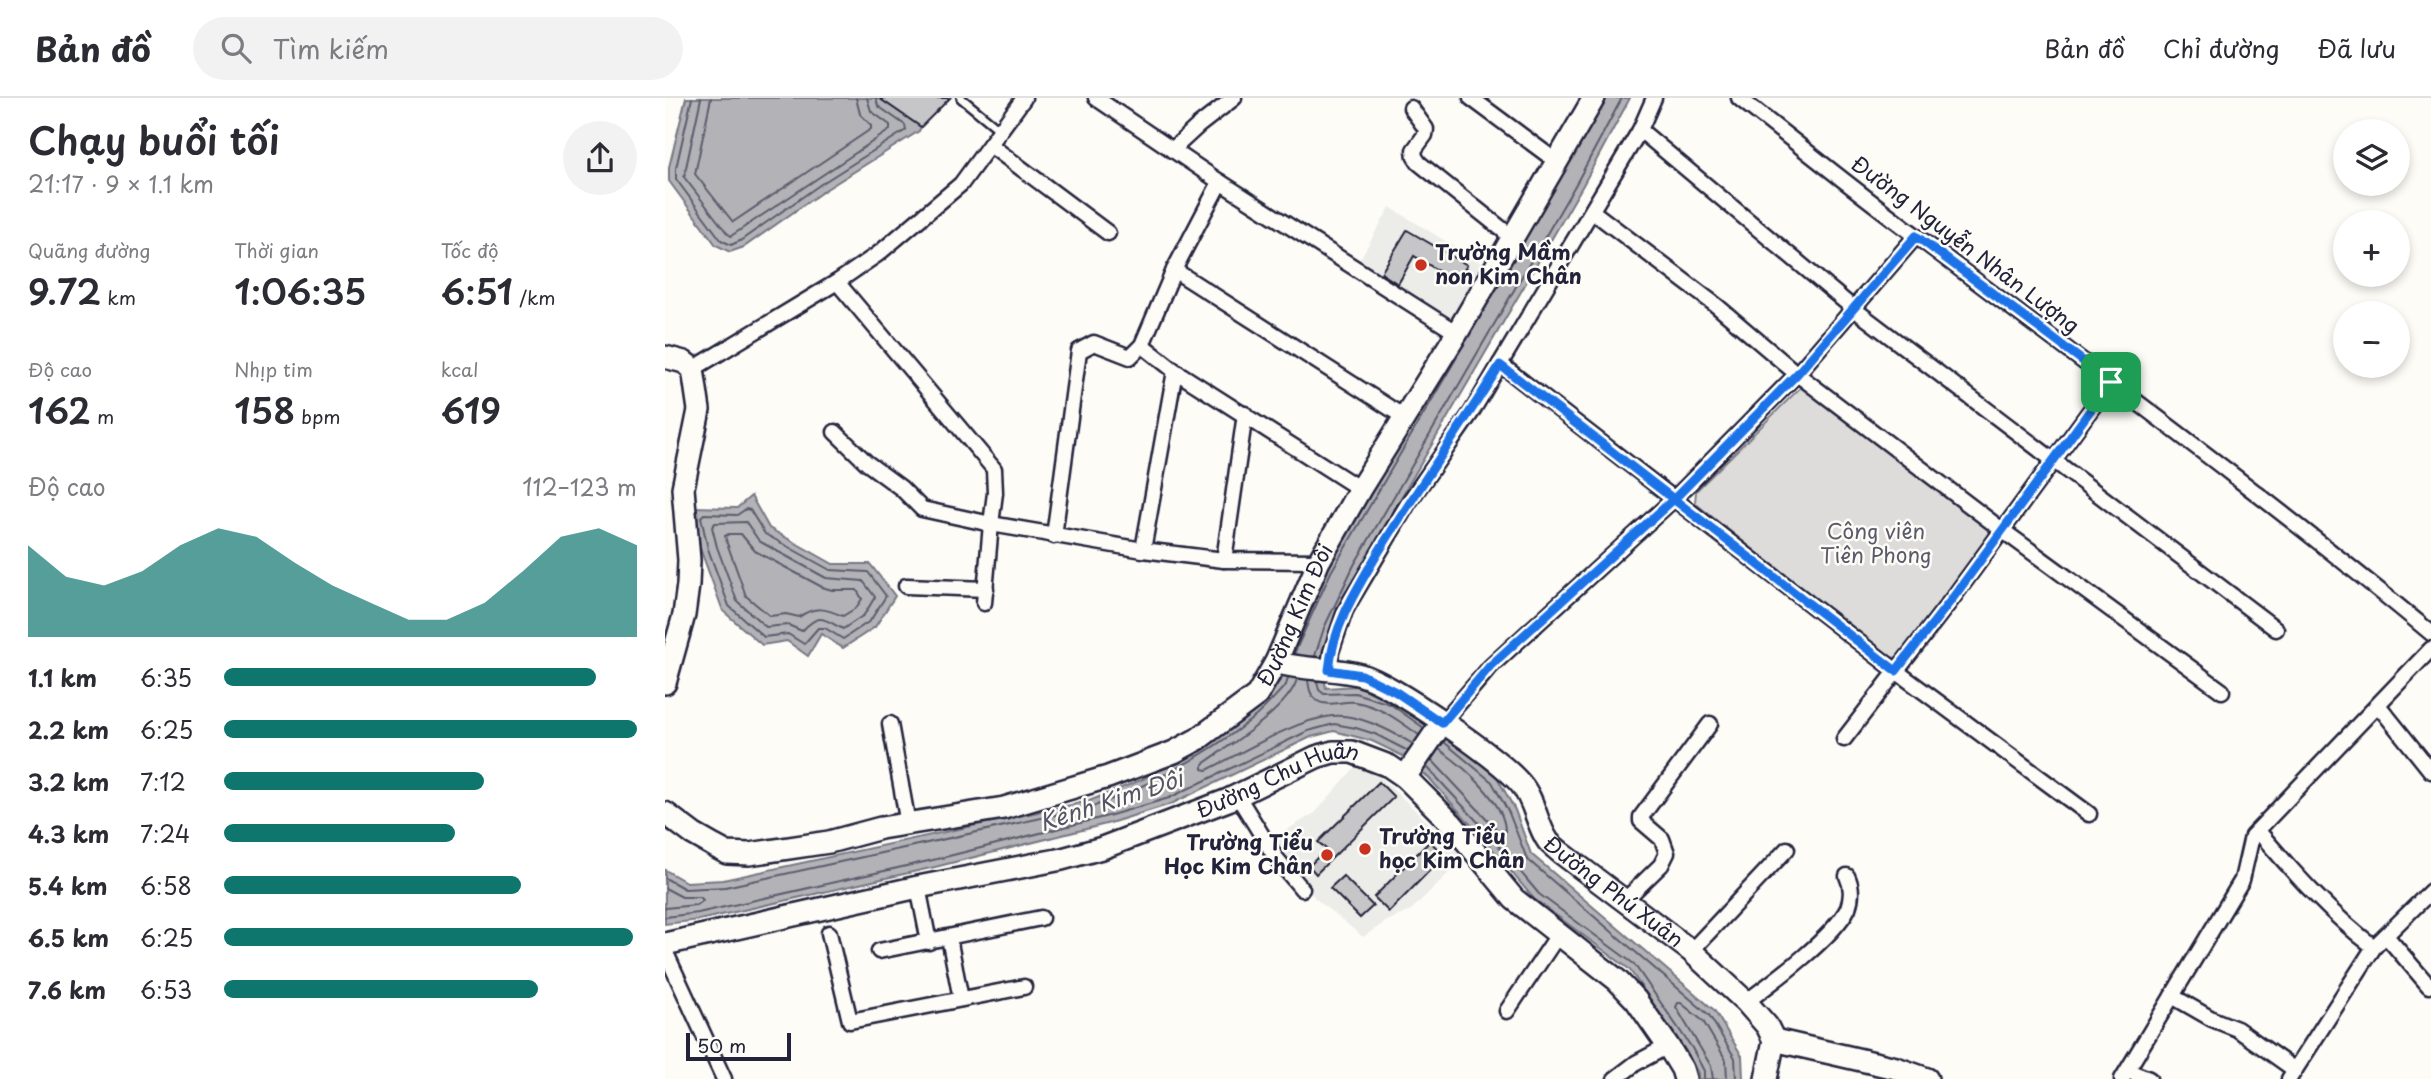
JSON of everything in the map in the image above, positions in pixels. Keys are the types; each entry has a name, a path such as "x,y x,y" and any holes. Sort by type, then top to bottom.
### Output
{"street":[{"path":"693,369 837,282 878,254 961,184 1024,98"},
{"path":"1173,150 1234,98"},
{"path":"1471,98 1556,161"},
{"name":"Đường Kim Đôi","path":"665,813 693,834 727,853 735,854 783,850 908,824 1004,808 1108,777 1174,752 1198,739 1257,695 1280,664 1319,561 1360,489 1457,333 1594,98"},
{"path":"1329,670 1331,652 1345,611 1409,502 1471,413 1500,365 1640,130 1654,98"},
{"name":"Đường Nguyễn Nhân Lượng","path":"1739,98 1916,236 2111,382 2431,633"},
{"path":"1101,99 1220,182 1457,333"},
{"path":"1411,108 1426,128 1425,135 1414,150 1419,163 1513,238"},
{"path":"1640,130 1854,309 2276,629"},
{"path":"990,145 1108,233"},
{"path":"1054,536 1079,351 1094,343 1130,357 1142,345 1174,270 1220,182"},
{"path":"1592,211 1717,306 1797,374 2222,691"},
{"path":"1405,777 1442,723 1490,666 1675,498 1797,374 1916,236"},
{"path":"1174,270 1404,417"},
{"path":"837,282 994,469 995,493 985,596 907,586"},
{"path":"1142,345 1175,371 1360,489"},
{"path":"665,356 684,362 693,369 699,410 683,488 689,560 688,585 684,615 665,683"},
{"path":"1500,365 1896,671 2089,814"},
{"path":"1143,550 1175,371"},
{"path":"1844,739 2003,530 2111,382"},
{"path":"1224,560 1245,414"},
{"path":"835,432 922,509 1054,536 1143,550 1224,560 1319,561"},
{"path":"2149,1079 2125,1075 2242,880 2252,836 2431,649"},
{"name":"Đường Phú Xuân","path":"1280,664 1362,675 1396,692 1442,723 1518,781 1529,797 1548,841 1691,951 1746,1002 1767,1026 1774,1040"},
{"path":"2378,705 2431,771"},
{"path":"890,724 908,824"},
{"path":"1625,900 1661,865 1667,853 1662,839 1641,821 1641,817 1710,724"},
{"name":"Đường Chu Huân","path":"665,944 918,887 1062,859 1102,848 1237,795 1299,764 1333,752 1352,752 1389,766 1405,777 1452,824 1514,900 1616,980 1636,1000 1668,1046 1685,1079"},
{"path":"1237,795 1276,858 1301,888"},
{"path":"2258,831 2321,901 2352,931 2374,947"},
{"path":"1691,951 1787,849"},
{"path":"1746,1002 1792,966 1847,910 1851,889 1847,876"},
{"path":"918,887 929,942"},
{"path":"2172,996 2237,1030 2292,1075 2374,947 2431,891"},
{"path":"879,951 1041,918"},
{"path":"829,933 850,1021 1024,987"},
{"path":"1507,1011 1558,935"},
{"path":"2387,937 2429,986 2431,984"},
{"path":"949,938 961,999"},
{"path":"665,951 724,1079"},
{"path":"1766,1079 1774,1040 1894,1074 1927,1079"},
{"path":"1615,1079 1636,1063 1668,1046"}],"lane":[{"path":"961,98 1001,131"}],"shaded area":[{"name":"Trường Mầm non Kim Chân","path":"1390,207 1486,266 1455,322 1357,264"},
{"name":"Trường Tiểu học Kim Chân","path":"1356,766 1379,776 1465,857 1410,911 1387,921 1363,937 1316,899 1268,841 1315,813"}],"green space":[{"name":"Công viên Tiên Phong","path":"1802,386 1987,525 1990,530 1988,541 1901,655 1895,658 1883,655 1695,503 1696,491"}],"water":[{"path":"686,98 879,98 921,127 919,131 825,190 744,247 730,252 716,245 669,181 669,167"},
{"name":"Kênh Kim Đôi","path":"1600,98 1630,98 1583,185 1360,568 1331,630 1321,662 1326,688 1356,686 1393,698 1454,740 1497,777 1515,810 1531,854 1714,1010 1742,1056 1743,1079 1698,1079 1698,1073 1686,1051 1629,969 1534,899 1429,778 1403,756 1372,741 1334,731 1311,737 1171,804 1110,823 935,867 699,920 665,924 665,870 686,882 723,880 1089,801 1141,780 1182,759 1249,713 1281,680 1288,649 1325,569"},
{"path":"751,496 769,528 833,564 870,564 895,596 875,627 843,648 821,634 808,656 787,641 762,645 723,611 701,551 691,507 737,508"}],"building":[{"path":"879,98 950,98 921,127"},
{"path":"1407,230 1467,265 1457,282 1414,256 1398,284 1381,273"},
{"name":"Trường Tiểu Học Kim Chân","path":"1379,782 1394,797 1316,874 1309,866 1326,849 1318,842"},
{"path":"1430,841 1444,856 1389,912 1374,897"},
{"path":"1343,876 1373,906 1360,918 1330,888"}],"place":[{"name":"Trường Mầm non Kim Chân","path":"1421,265"},
{"name":"Trường Tiểu học Kim Chân","path":"1365,849"},
{"name":"Trường Tiểu Học Kim Chân","path":"1327,855"}],"route":[{"path":"2111,382 1896,671 1675,498 1500,365 1471,413 1409,502 1345,611 1331,652 1329,670 1362,675 1396,692 1442,723 1490,666 1675,498 1797,374 1916,236 2111,382"}]}
